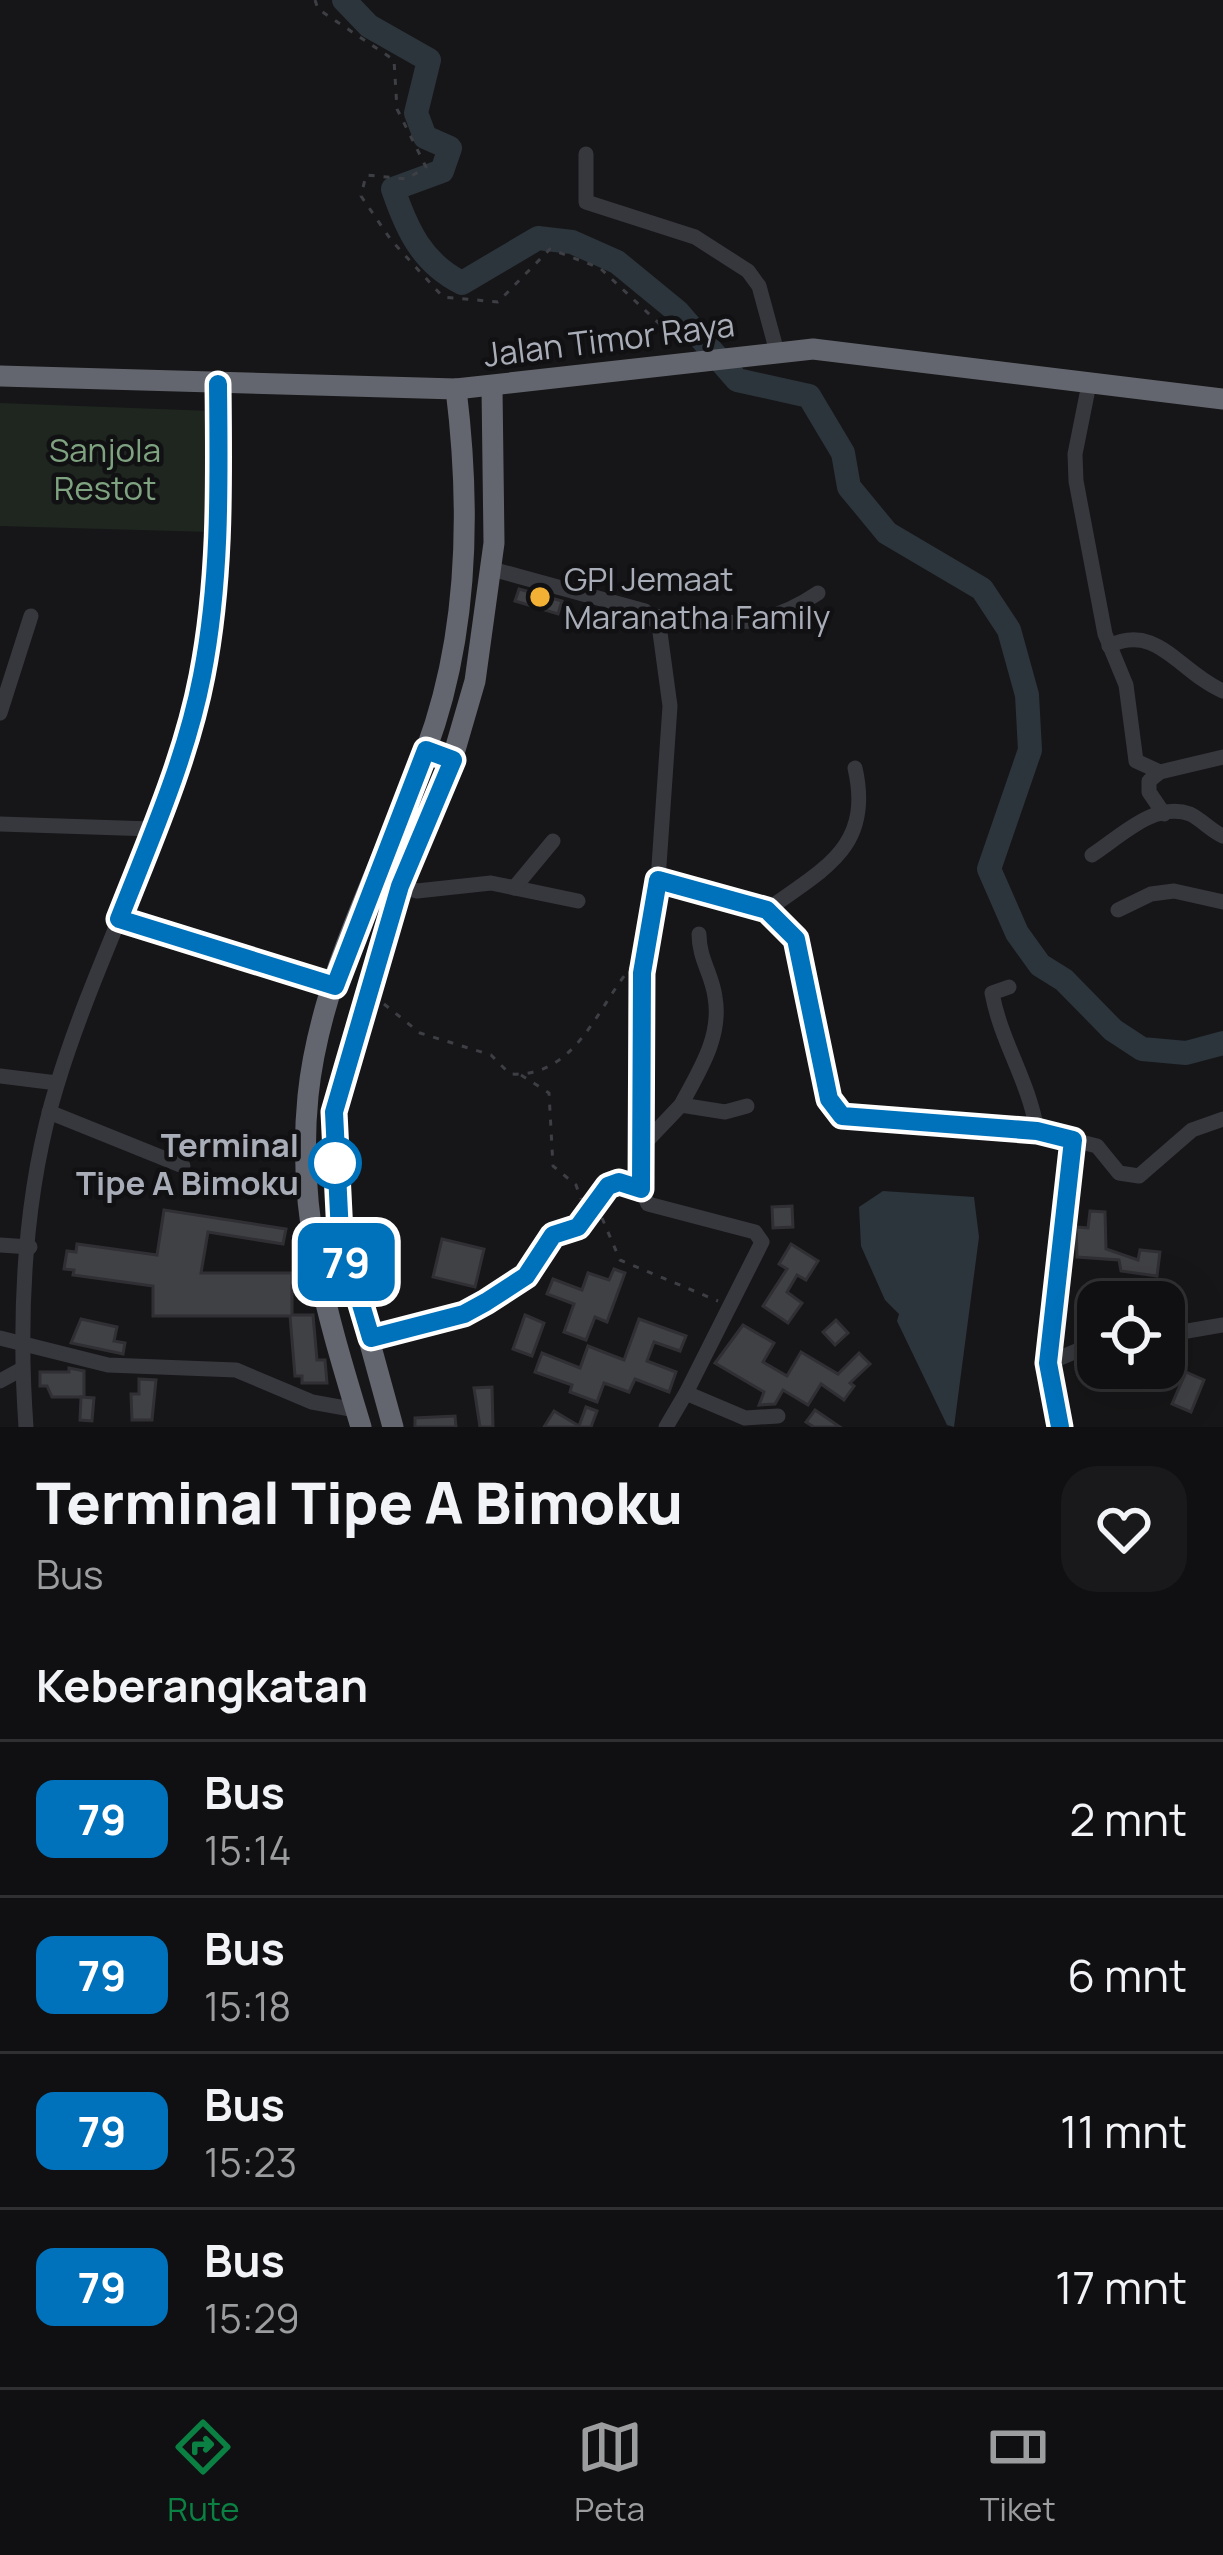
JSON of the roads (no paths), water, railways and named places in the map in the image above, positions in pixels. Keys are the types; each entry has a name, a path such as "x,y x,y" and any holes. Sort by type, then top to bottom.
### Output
{"highway":[{"name":"Jalan Timor Raya","path":"0,376 492,388 777,352 880,354 1223,399"},
{"path":"456,389 465,483 461,586 443,697 335,986 308,1091 305,1190 309,1243 359,1420 392,1422 346,1261 337,1190 338,1091 400,886 453,760 475,681 492,569 492,388"},
{"path":"426,750 453,760"},
{"path":"305,1190 337,1190"}],"street":[{"path":"586,154 586,202 695,236 754,276 777,352"},
{"path":"26,1427 20,1339 49,1112 178,762 202,675 220,525 218,384"},
{"path":"1089,384 1075,454 1076,481 1109,646 1126,685 1136,761 1160,772"},
{"path":"492,569 653,616 759,623 785,615 818,592"},
{"path":"0,713 32,616"},
{"path":"653,616 665,642 670,706 658,880 645,951 641,1189 648,1204 755,1232 762,1242 666,1427"},
{"path":"1109,646 1126,637 1143,638 1223,691"},
{"path":"1164,814 1149,792 1149,781 1160,772 1223,757"},
{"path":"767,910 837,854 857,830 862,802 855,768"},
{"path":"1092,855 1140,821 1164,814 1188,813 1223,836"},
{"path":"0,824 152,830"},
{"path":"514,888 553,841"},
{"path":"658,880 767,910 796,939 829,1099 842,1116 1037,1131 1097,1147 1119,1173 1139,1176 1192,1130 1223,1119"},
{"path":"400,886 417,891 491,883 578,901"},
{"path":"1118,910 1150,894 1174,891 1223,902"},
{"path":"119,919 335,986"},
{"path":"642,1146 681,1105 716,1029 716,994 699,960 699,934"},
{"path":"1009,987 992,993 998,1024 1030,1088 1037,1131"},
{"path":"0,1076 57,1083"},
{"path":"681,1105 724,1112 747,1106"},
{"path":"49,1112 183,1166"},
{"path":"1060,1427 1048,1363 1073,1140"},
{"path":"371,1338 464,1314 486,1302 526,1276 553,1235 578,1227 608,1186 619,1182 641,1189"},
{"path":"0,1245 31,1247"},
{"path":"1185,1331 1223,1325"},
{"path":"0,1338 20,1339 107,1364 236,1370 359,1420"},
{"path":"1048,1363 1077,1351"},
{"path":"0,1381 22,1369"},
{"path":"686,1393 745,1418 778,1416"}],"waterway":[{"path":"344,0 369,26 429,60 416,113 425,137 450,148 442,171 393,189 410,231 436,266 462,283 538,238 572,242 617,262 678,312 737,380 809,396 843,453 849,487 887,533 982,589 1009,630 1027,695 1030,750 989,869 1017,933 1040,965 1064,980 1113,1030 1142,1049 1186,1053 1223,1043"}],"place":[{"name":"GPI Jemaat Maranatha Family","path":"540,597"},
{"name":"Terminal Tipe A Bimoku","path":"335,1163"}],"park label":[{"name":"Sanjola Restot","path":"105,468"}]}
